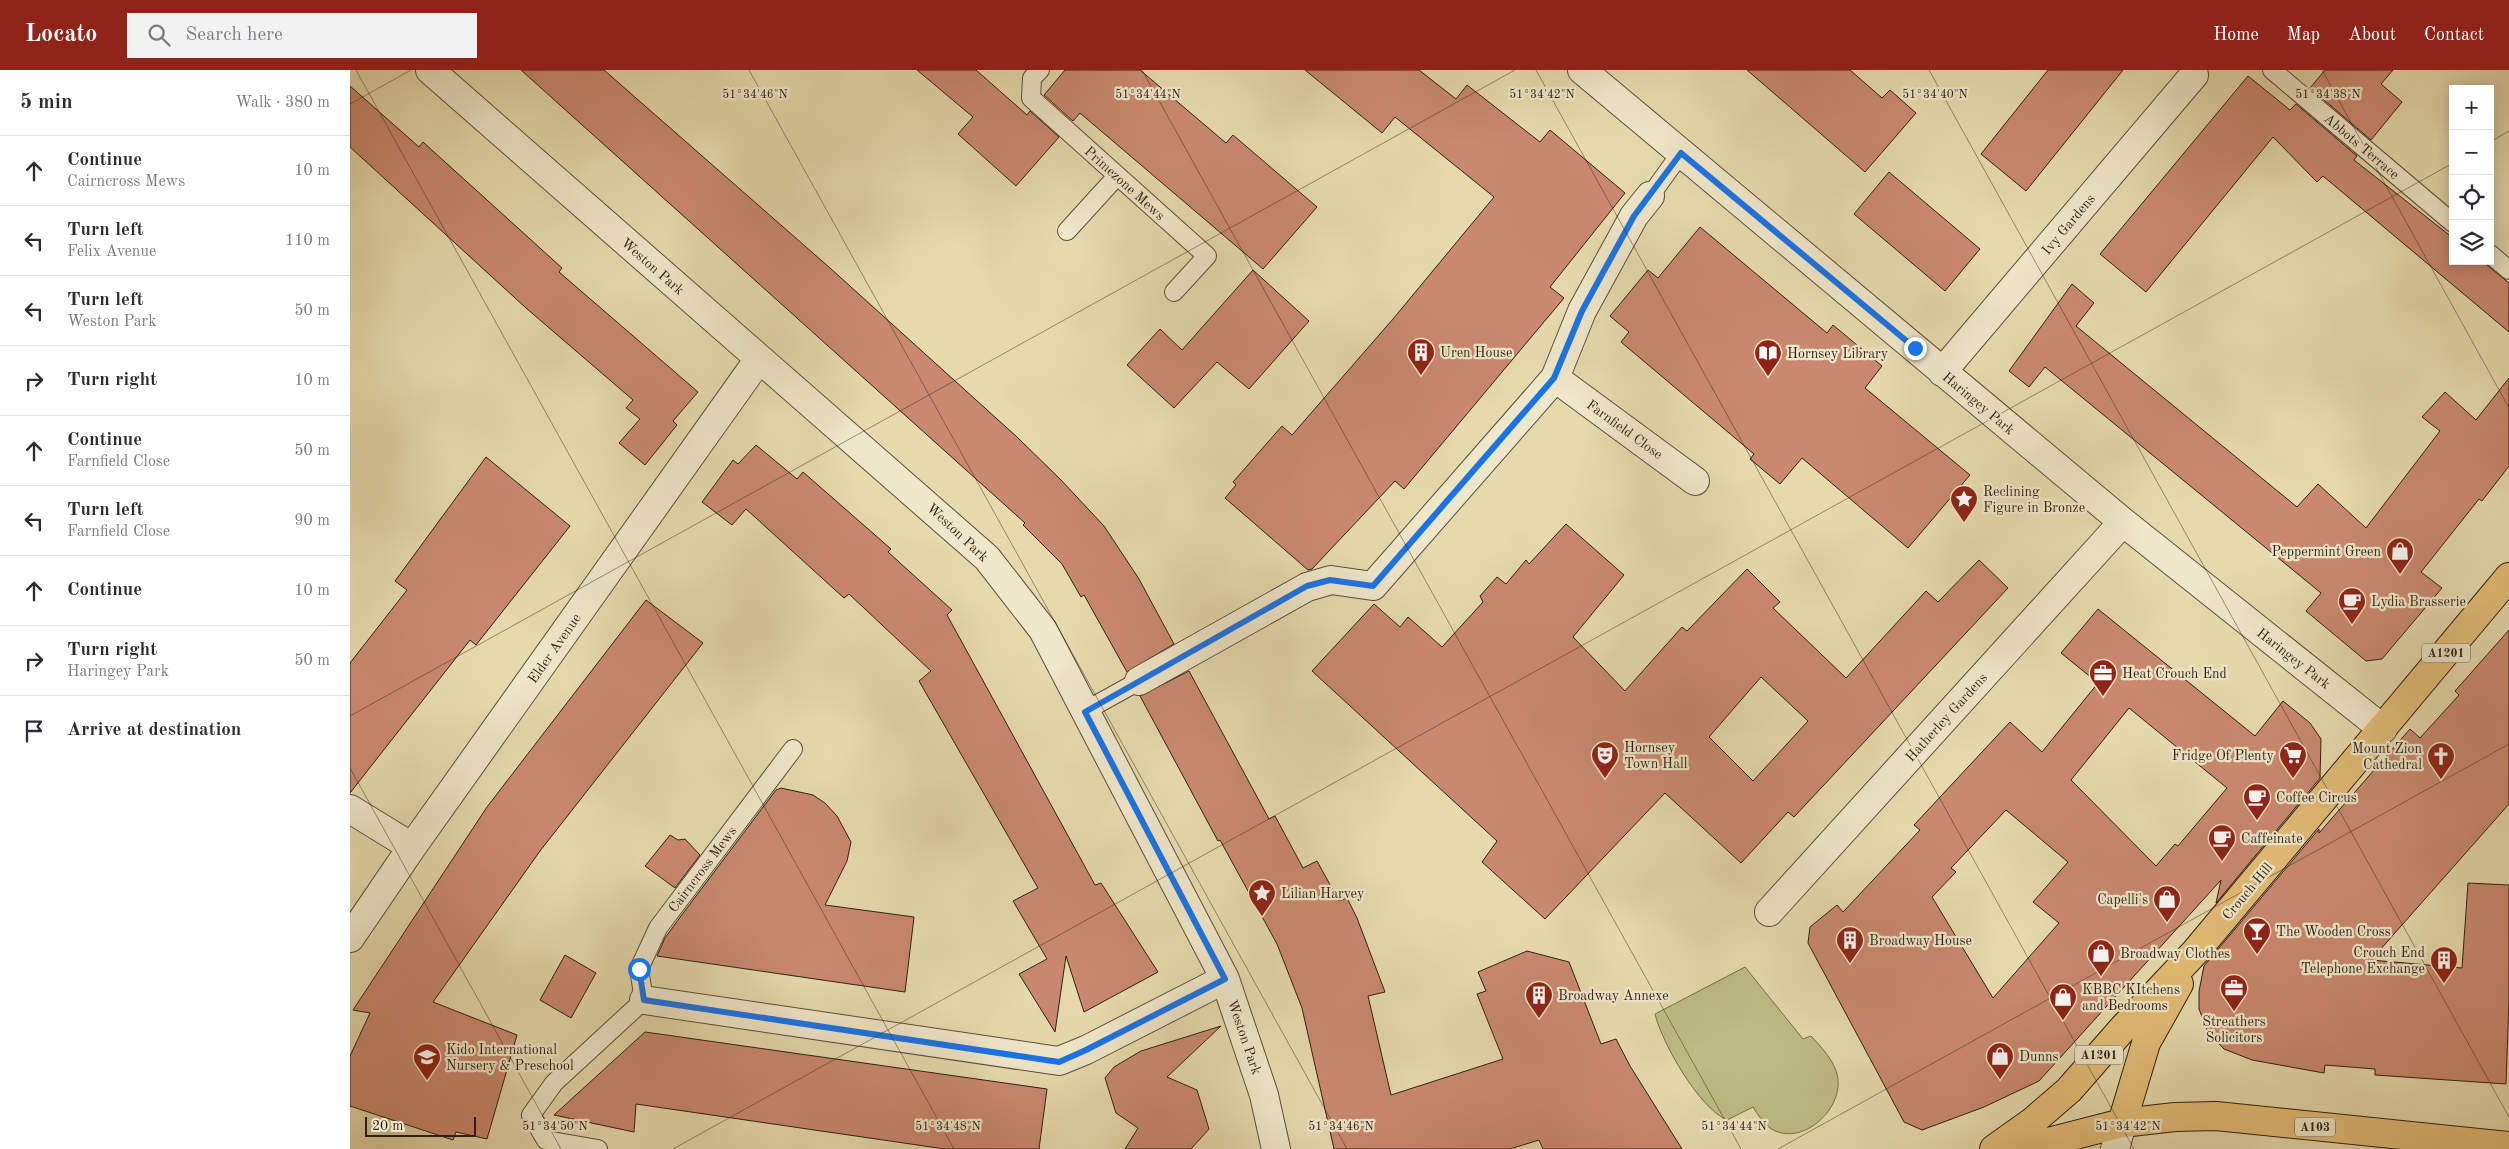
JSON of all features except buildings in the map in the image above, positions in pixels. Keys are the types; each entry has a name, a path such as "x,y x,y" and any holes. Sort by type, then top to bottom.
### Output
{"main road":[{"name":"Crouch Hill","path":"1994,1149 2032,1122 2069,1090 2119,1033 2196,952 2509,577"},
{"name":"Crouch Hill","path":"2122,1123 2146,1043 2196,952"},
{"name":"A103","path":"2021,1149 2122,1123 2175,1116 2216,1116 2509,1146"}],"street":[{"name":"Weston Park","path":"430,70 987,558 1042,630 1225,979 1264,1095 1276,1149"},
{"name":"Haringey Park","path":"1582,70 2123,522 2383,729"},
{"name":"Ivy Gardens","path":"1942,372 2194,75"},
{"path":"1139,681 1307,586 1330,580 1373,586 1554,378 1582,311 1634,216 1650,196"},
{"name":"Elder Avenue","path":"350,938 412,846 759,359"},
{"name":"Farnfield Close","path":"1554,378 1695,480"},
{"name":"Hatherley Gardens","path":"1769,912 2123,522"},
{"path":"350,809 412,846"},
{"path":"644,1000 1059,1062 1225,979"},
{"path":"2115,1149 2122,1123"}],"lane":[{"name":"Primezone Mews","path":"1040,70 1032,78 1031,98 1207,256 1174,292"},
{"name":"Abbots Terrace","path":"2272,70 2449,220"},
{"path":"1650,196 1681,153"},
{"path":"1067,232 1117,176"},
{"path":"2494,257 2509,270"},
{"path":"1085,712 1139,681"},
{"name":"Cairncross Mews","path":"644,1000 639,969 658,928 793,749"},
{"path":"598,1149 546,1140 532,1115 554,1083 644,1000"}],"green space":[{"path":"1745,967 1803,1039 1811,1036 1833,1063 1837,1074 1838,1087 1835,1100 1828,1112 1807,1129 1795,1133 1782,1133 1770,1128 1753,1107 1727,1120 1716,1113 1694,1089 1683,1073 1673,1057 1659,1026 1655,1014"}],"place":[{"name":"Uren House","path":"1421,376"},
{"name":"Hornsey Library","path":"1768,377"},
{"name":"Reclining Figure in Bronze","path":"1964,523"},
{"name":"Peppermint Green","path":"2400,575"},
{"name":"Lydia Brasserie","path":"2352,625"},
{"name":"Heat Crouch End","path":"2103,697"},
{"name":"Hornsey Town Hall","path":"1605,779"},
{"name":"Fridge Of Plenty","path":"2293,779"},
{"name":"Mount Zion Cathedral","path":"2441,780"},
{"name":"Coffee Circus","path":"2257,821"},
{"name":"Caffeinate","path":"2222,862"},
{"name":"Lilian Harvey","path":"1262,917"},
{"name":"Capelli's","path":"2167,923"},
{"name":"The Wooden Cross","path":"2257,955"},
{"name":"Broadway House","path":"1850,964"},
{"name":"Broadway Clothes","path":"2101,977"},
{"name":"Crouch End Telephone Exchange","path":"2444,984"},
{"name":"Streathers Solicitors","path":"2234,1012"},
{"name":"Broadway Annexe","path":"1539,1019"},
{"name":"KBBC KItchens and Bedrooms","path":"2063,1021"},
{"name":"Dunns","path":"2000,1080"},
{"name":"Kido International Nursery & Preschool","path":"427,1081"}],"route":[{"path":"639,969 644,1000 1059,1062 1225,979 1085,712 1307,586 1330,580 1373,586 1554,378 1582,311 1634,216 1681,153 1915,348"}]}
